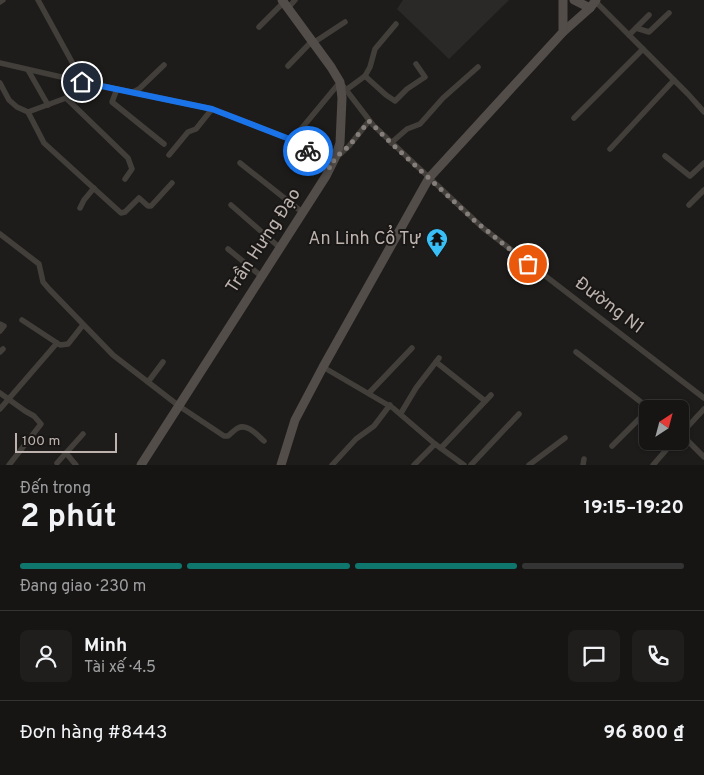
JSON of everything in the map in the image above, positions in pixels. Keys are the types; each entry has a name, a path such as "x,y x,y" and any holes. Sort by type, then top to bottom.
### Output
{"street":[{"path":"38,0 82,82"},
{"path":"259,27 285,3 295,0"},
{"path":"563,0 563,32"},
{"path":"574,0 594,3 629,35 704,112"},
{"path":"285,3 343,86"},
{"path":"281,465 295,420 429,178 563,32 594,3"},
{"path":"636,28 646,33 649,32 669,12"},
{"path":"629,35 649,15"},
{"path":"288,66 313,42 344,22"},
{"path":"292,140 343,86 365,76 370,67 375,49 396,24"},
{"path":"574,118 643,49"},
{"path":"0,62 82,82 212,109 292,140 330,168"},
{"path":"365,76 391,100 395,100 407,89 425,78 416,64"},
{"path":"133,92 139,89 164,65"},
{"path":"391,143 407,129 420,124 443,98 478,67"},
{"path":"28,70 48,105"},
{"path":"610,149 674,80"},
{"path":"28,112 66,98 82,82"},
{"path":"0,83 9,100 17,107 28,112 44,143 119,212 124,213 139,198 148,206 151,206 172,184"},
{"name":"Đường N1","path":"343,86 369,121 391,143 500,242 704,398"},
{"name":"Trần Hưng Đạo","path":"141,465 330,168 340,142 343,86"},
{"path":"117,89 112,102 164,144"},
{"path":"66,98 128,158 132,169 126,179"},
{"path":"169,155 188,132 196,130 212,109"},
{"path":"335,158 349,146 369,121"},
{"path":"665,156 690,176 704,163"},
{"path":"240,163 302,212"},
{"path":"80,208 94,188"},
{"path":"689,205 704,190"},
{"path":"231,205 279,247"},
{"path":"0,234 39,264 43,282 113,355 178,406 224,436 228,436 243,427 248,428 264,442"},
{"path":"228,249 261,276"},
{"path":"22,320 60,345 68,344 83,325"},
{"path":"0,324 4,326 0,331"},
{"path":"0,409 57,343"},
{"path":"369,393 412,348"},
{"path":"576,352 639,401"},
{"path":"400,413 416,388 438,360 485,401"},
{"path":"148,382 162,362"},
{"path":"323,367 390,405 438,446 464,465"},
{"path":"0,392 34,416 41,424 9,465"},
{"path":"414,465 438,446 491,395"},
{"path":"332,465 356,439 374,426 390,405"},
{"path":"689,425 704,409"},
{"path":"471,465 519,414"},
{"path":"612,446 639,419"},
{"path":"57,463 83,434"},
{"path":"529,465 565,438"},
{"path":"689,443 704,457"},
{"path":"657,463 667,450"},
{"path":"66,454 76,465"}],"shaded area":[{"path":"403,0 509,0 449,59 397,9"}],"way so far":[{"path":"308,151 330,168 335,158 349,146 369,121 475,221 528,264"}],"place":[{"name":"An Linh Cổ Tự","path":"437,258"}],"route":[{"path":"82,82 212,109 292,140 308,151"}]}
